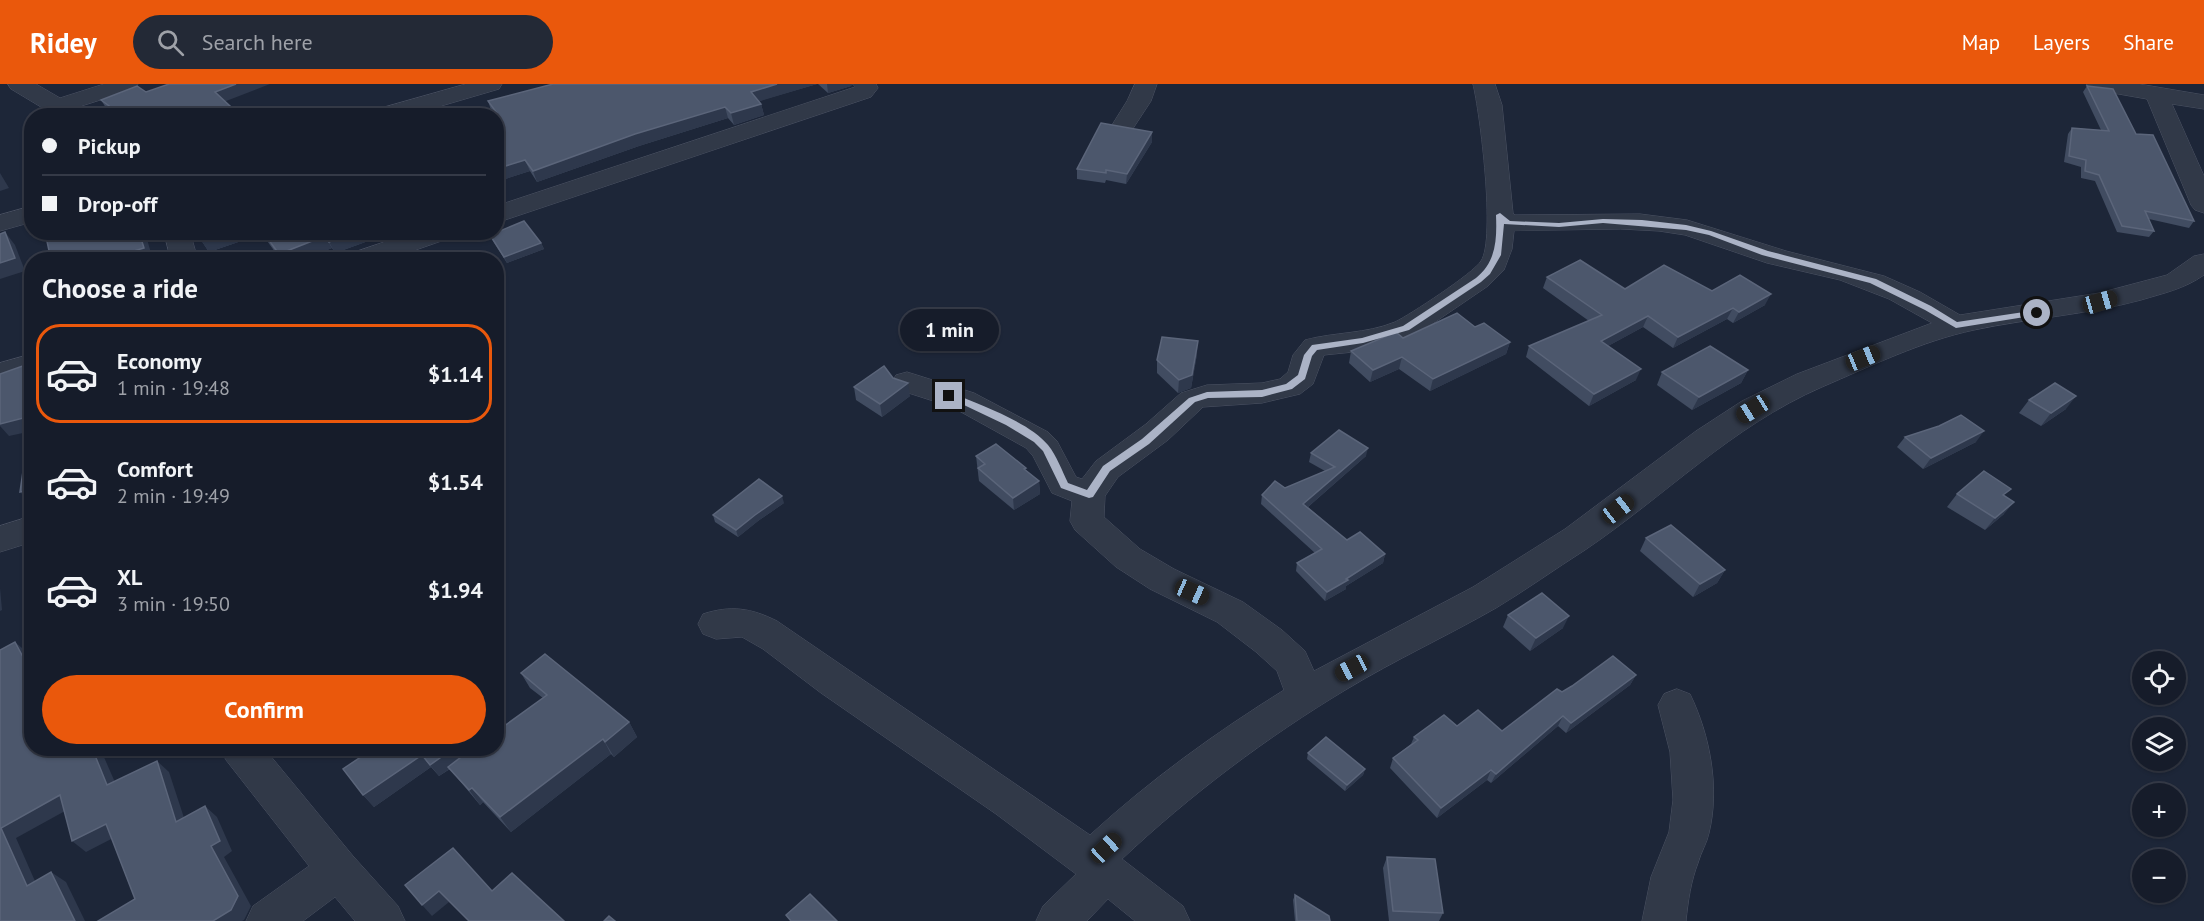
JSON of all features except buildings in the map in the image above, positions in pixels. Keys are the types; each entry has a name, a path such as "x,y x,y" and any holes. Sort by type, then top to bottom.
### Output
{"street":[{"path":"19,84 59,108"},
{"path":"71,108 127,84"},
{"path":"407,108 490,84"},
{"path":"504,212 863,92 867,88 864,84"},
{"path":"1124,125 1140,101 1146,84"},
{"path":"1305,696 1292,662 1269,641 1222,607 1162,579 1128,558 1106,540 1087,521 1089,495 1107,469 1146,441 1192,400 1207,395 1262,393 1288,387 1302,377 1308,355 1315,347 1363,341 1406,328 1488,273 1497,255 1501,238 1490,105 1484,84"},
{"path":"2098,84 2204,102"},
{"path":"2156,93 2204,205"},
{"path":"1500,215 1508,223 1559,225 1589,221 1659,223 1711,233 1765,253 1873,281 1928,308 1956,325"},
{"path":"0,223 24,216"},
{"path":"382,252 418,240"},
{"path":"1058,921 1134,821 1204,765 1334,678 1485,597 1577,538 1707,439 1753,409 1883,350 1956,325 2100,302 2177,280 2204,262"},
{"path":"0,372 24,366"},
{"path":"907,382 963,400 1037,440 1046,449 1064,486 1089,495"},
{"path":"0,539 24,532"},
{"path":"716,624 735,622 758,628 843,688 924,740 1168,921"},
{"path":"1664,921 1668,890 1688,835 1694,806 1690,757 1677,705"},
{"path":"246,756 338,870 383,921"},
{"path":"268,921 338,870"}],"route":[{"path":"949,396 963,400 1009,423 1037,440 1046,449 1064,486 1089,495 1111,465 1146,441 1192,400 1207,395 1262,393 1288,387 1302,377 1308,362 1308,355 1315,347 1363,341 1406,328 1417,322 1488,273 1499,249 1500,215 1508,223 1531,225 1559,225 1589,221 1642,222 1686,227 1711,233 1787,260 1873,281 1928,308 1956,325 1984,319 2037,313"}]}
